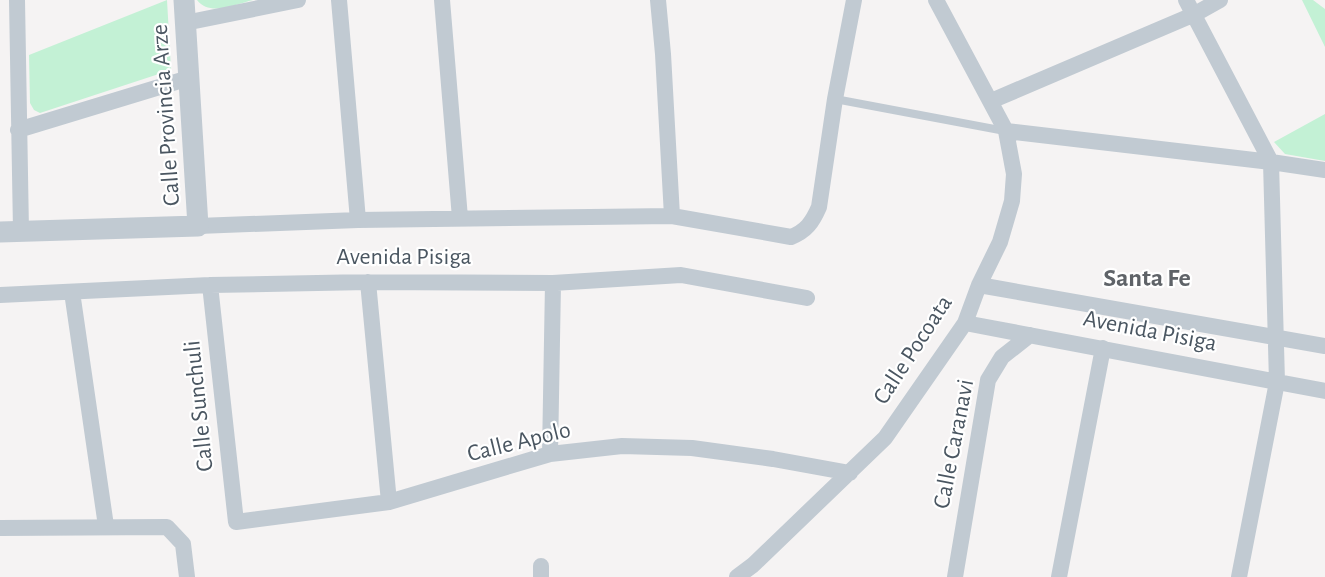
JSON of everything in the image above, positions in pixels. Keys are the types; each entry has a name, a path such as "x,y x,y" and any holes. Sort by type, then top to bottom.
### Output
{"street":[{"path":"10,232 18,130 17,0"},
{"name":"Calle Provincia Arze","path":"184,0 198,226"},
{"path":"185,23 298,0"},
{"path":"339,0 358,220"},
{"path":"442,0 460,218"},
{"path":"658,0 672,216"},
{"name":"Avenida Pisiga","path":"10,232 358,220 672,216 791,237 803,232 812,223 819,207 835,99 854,0"},
{"name":"Calle Pocoata","path":"737,577 753,565 885,438 965,323 979,285 1000,242 1012,201 1014,174 1006,131 936,0"},
{"path":"991,101 1191,7 1220,0"},
{"path":"1191,7 1271,162 1277,382 1239,577"},
{"path":"18,130 189,78"},
{"path":"1006,131 1325,170"},
{"name":"Avenida Pisiga","path":"0,295 210,285 368,282 553,283 681,275 807,297"},
{"path":"368,282 389,502"},
{"path":"550,454 553,283"},
{"name":"Calle Sunchuli","path":"210,285 236,522"},
{"name":"Avenida Pisiga","path":"979,285 1325,346"},
{"path":"72,292 106,526"},
{"name":"Avenida Pisiga","path":"965,323 1325,391"},
{"name":"Calle Caranavi","path":"954,577 988,380 1002,357 1030,335"},
{"path":"1059,577 1103,348"},
{"name":"Calle Apolo","path":"236,522 389,502 550,454 622,446 692,448 850,473"},
{"path":"0,528 167,527 183,544 187,577"}],"lane":[{"path":"835,99 1006,131"}],"green space":[{"path":"167,0 171,70 40,113 34,110 30,103 29,55"},
{"path":"197,0 253,0 216,9 202,5"},
{"path":"1302,0 1313,0 1325,9 1325,47"},
{"path":"1325,114 1325,161 1285,154 1274,142"}],"district":[{"name":"Santa Fe","path":"1147,278"}]}
